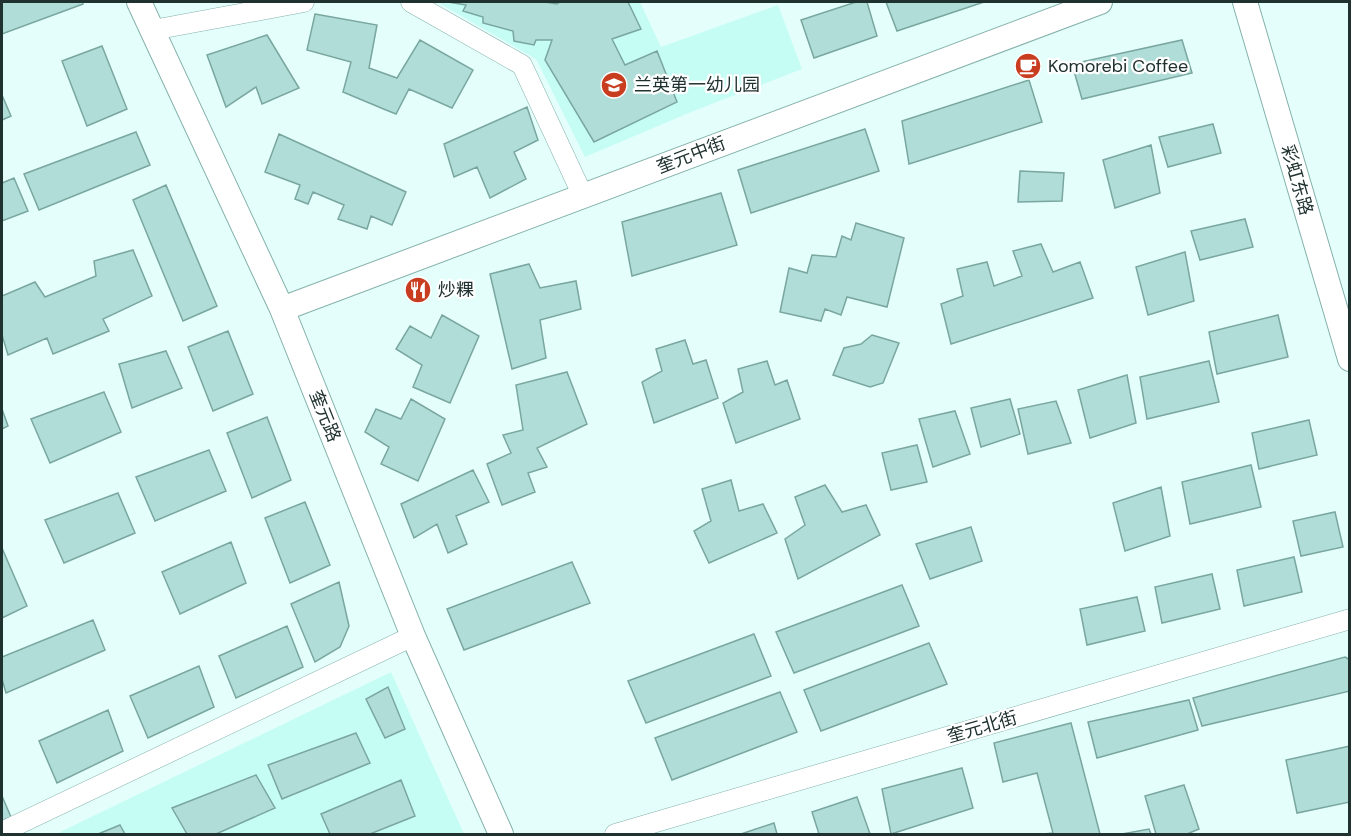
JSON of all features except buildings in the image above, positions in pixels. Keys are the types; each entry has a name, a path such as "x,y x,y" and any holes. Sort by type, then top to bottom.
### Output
{"street":[{"name":"奎元路","path":"139,2 282,309 414,636 501,834"},
{"path":"153,30 304,2"},
{"path":"411,2 522,64 583,196"},
{"name":"奎元中街","path":"282,309 1100,2"},
{"name":"彩虹东路","path":"1245,2 1350,360"},
{"name":"奎元北街","path":"615,834 1350,619"},
{"path":"2,832 414,636"}],"shaded area":[{"name":"兰英第一幼儿园","path":"437,2 640,2 661,47 778,5 802,69 691,112 585,157 536,59"},
{"path":"391,672 464,834 56,834"}],"place":[{"name":"Komorebi Coffee","path":"1028,66"},
{"name":"兰英第一幼儿园","path":"614,85"},
{"name":"炒粿","path":"418,290"}]}
